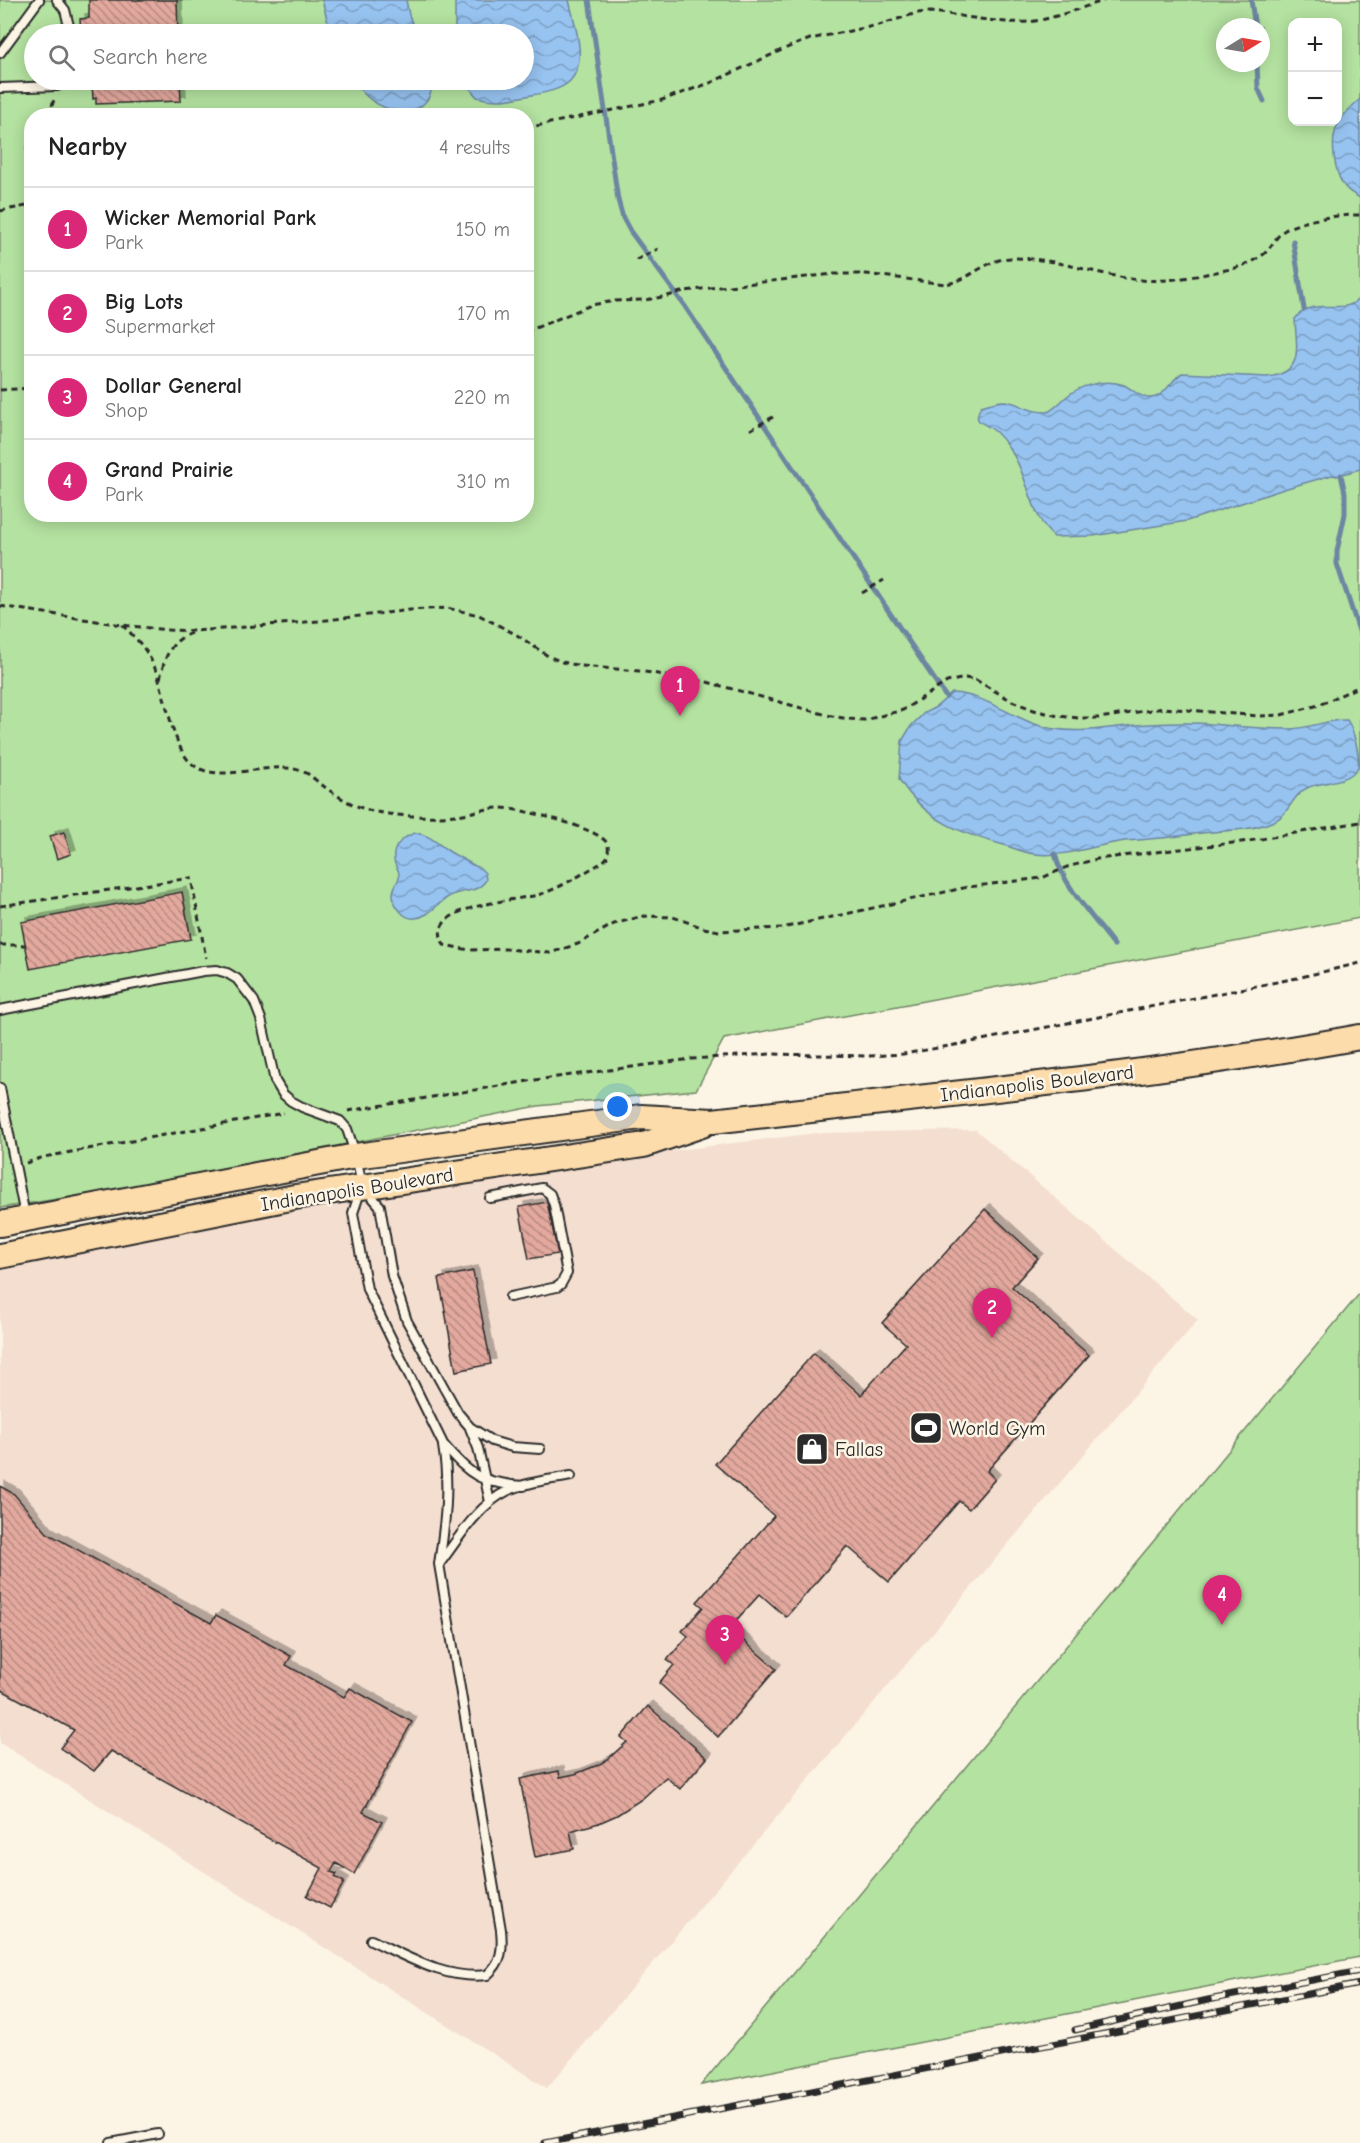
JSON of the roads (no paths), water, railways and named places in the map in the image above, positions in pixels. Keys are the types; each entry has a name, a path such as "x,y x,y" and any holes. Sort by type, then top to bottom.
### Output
{"highway":[{"name":"Indianapolis Boulevard","path":"0,1224 356,1156 641,1117 713,1121 1148,1070 1269,1054 1360,1037"},
{"name":"Indianapolis Boulevard","path":"0,1256 295,1197 644,1145 713,1121"}],"lane":[{"path":"0,53 39,0"},
{"path":"57,0 65,10 68,24"},
{"path":"0,88 24,87"},
{"path":"0,1010 209,971 227,973 237,979 254,1001 261,1019 275,1081 283,1094 302,1107 340,1121 347,1129 356,1156 362,1186 353,1213 367,1289 443,1444 472,1474 486,1481 524,1486"},
{"path":"0,1088 26,1219"},
{"path":"362,1186 380,1206 392,1276 407,1321 458,1413 470,1427 482,1436 502,1444 540,1449"},
{"path":"490,1198 542,1188 550,1194 554,1205 566,1266 565,1279 561,1284 552,1288 510,1297"},
{"path":"470,1427 490,1502"},
{"path":"371,1940 427,1967 459,1975 488,1975 496,1968 501,1956 501,1930 439,1564 447,1507 443,1444"},
{"path":"439,1564 476,1515 490,1502 507,1491 571,1476"},
{"path":"111,2143 158,2134"}],"water":[{"path":"322,0 406,0 412,24 328,24"},
{"path":"455,0 569,0 577,30 579,63 576,73 566,84 547,92 504,100 477,97 471,90 534,90 534,24 455,24"},
{"path":"431,90 430,96 422,106 416,108 384,107 372,101 362,91"},
{"path":"1360,99 1360,198 1342,183 1333,144 1335,132 1338,126 1342,126 1342,119"},
{"path":"1360,297 1360,469 1284,489 1187,521 1093,536 1054,537 1036,510 1011,451 998,434 978,419 981,406 999,401 1048,412 1078,389 1093,384 1117,383 1139,395 1150,398 1159,395 1182,373 1267,377 1279,375 1288,370 1296,357 1295,319 1302,312 1311,308 1346,306 1354,303"},
{"path":"952,693 978,698 1041,726 1067,730 1181,723 1288,729 1347,720 1356,743 1358,767 1343,779 1303,790 1284,814 1264,825 1125,841 1058,854 1023,852 944,823 920,805 899,779 902,741 911,726 924,713 936,707"},
{"path":"415,833 429,837 481,869 485,873 486,880 474,889 450,896 420,917 407,917 397,907 393,898 399,875 394,853 401,841"}],"waterway":[{"path":"589,0 618,200 623,218 684,305 946,697"},
{"path":"1251,0 1254,18"},
{"path":"1257,72 1258,88 1264,101"},
{"path":"1293,241 1304,309"},
{"path":"1341,475 1345,493 1345,514 1337,551 1337,564 1360,634"},
{"path":"1055,854 1072,890 1114,945"}],"railway":[{"path":"1075,2030 1208,2000 1360,1971"},
{"path":"545,2143 1360,1984"}],"place":[{"name":"Wicker Memorial Park","path":"680,716"},
{"name":"Big Lots","path":"992,1338"},
{"name":"World Gym","path":"926,1428"},
{"name":"Fallas","path":"812,1449"},
{"name":"Grand Prairie","path":"1222,1625"},
{"name":"Dollar General","path":"725,1665"}]}
